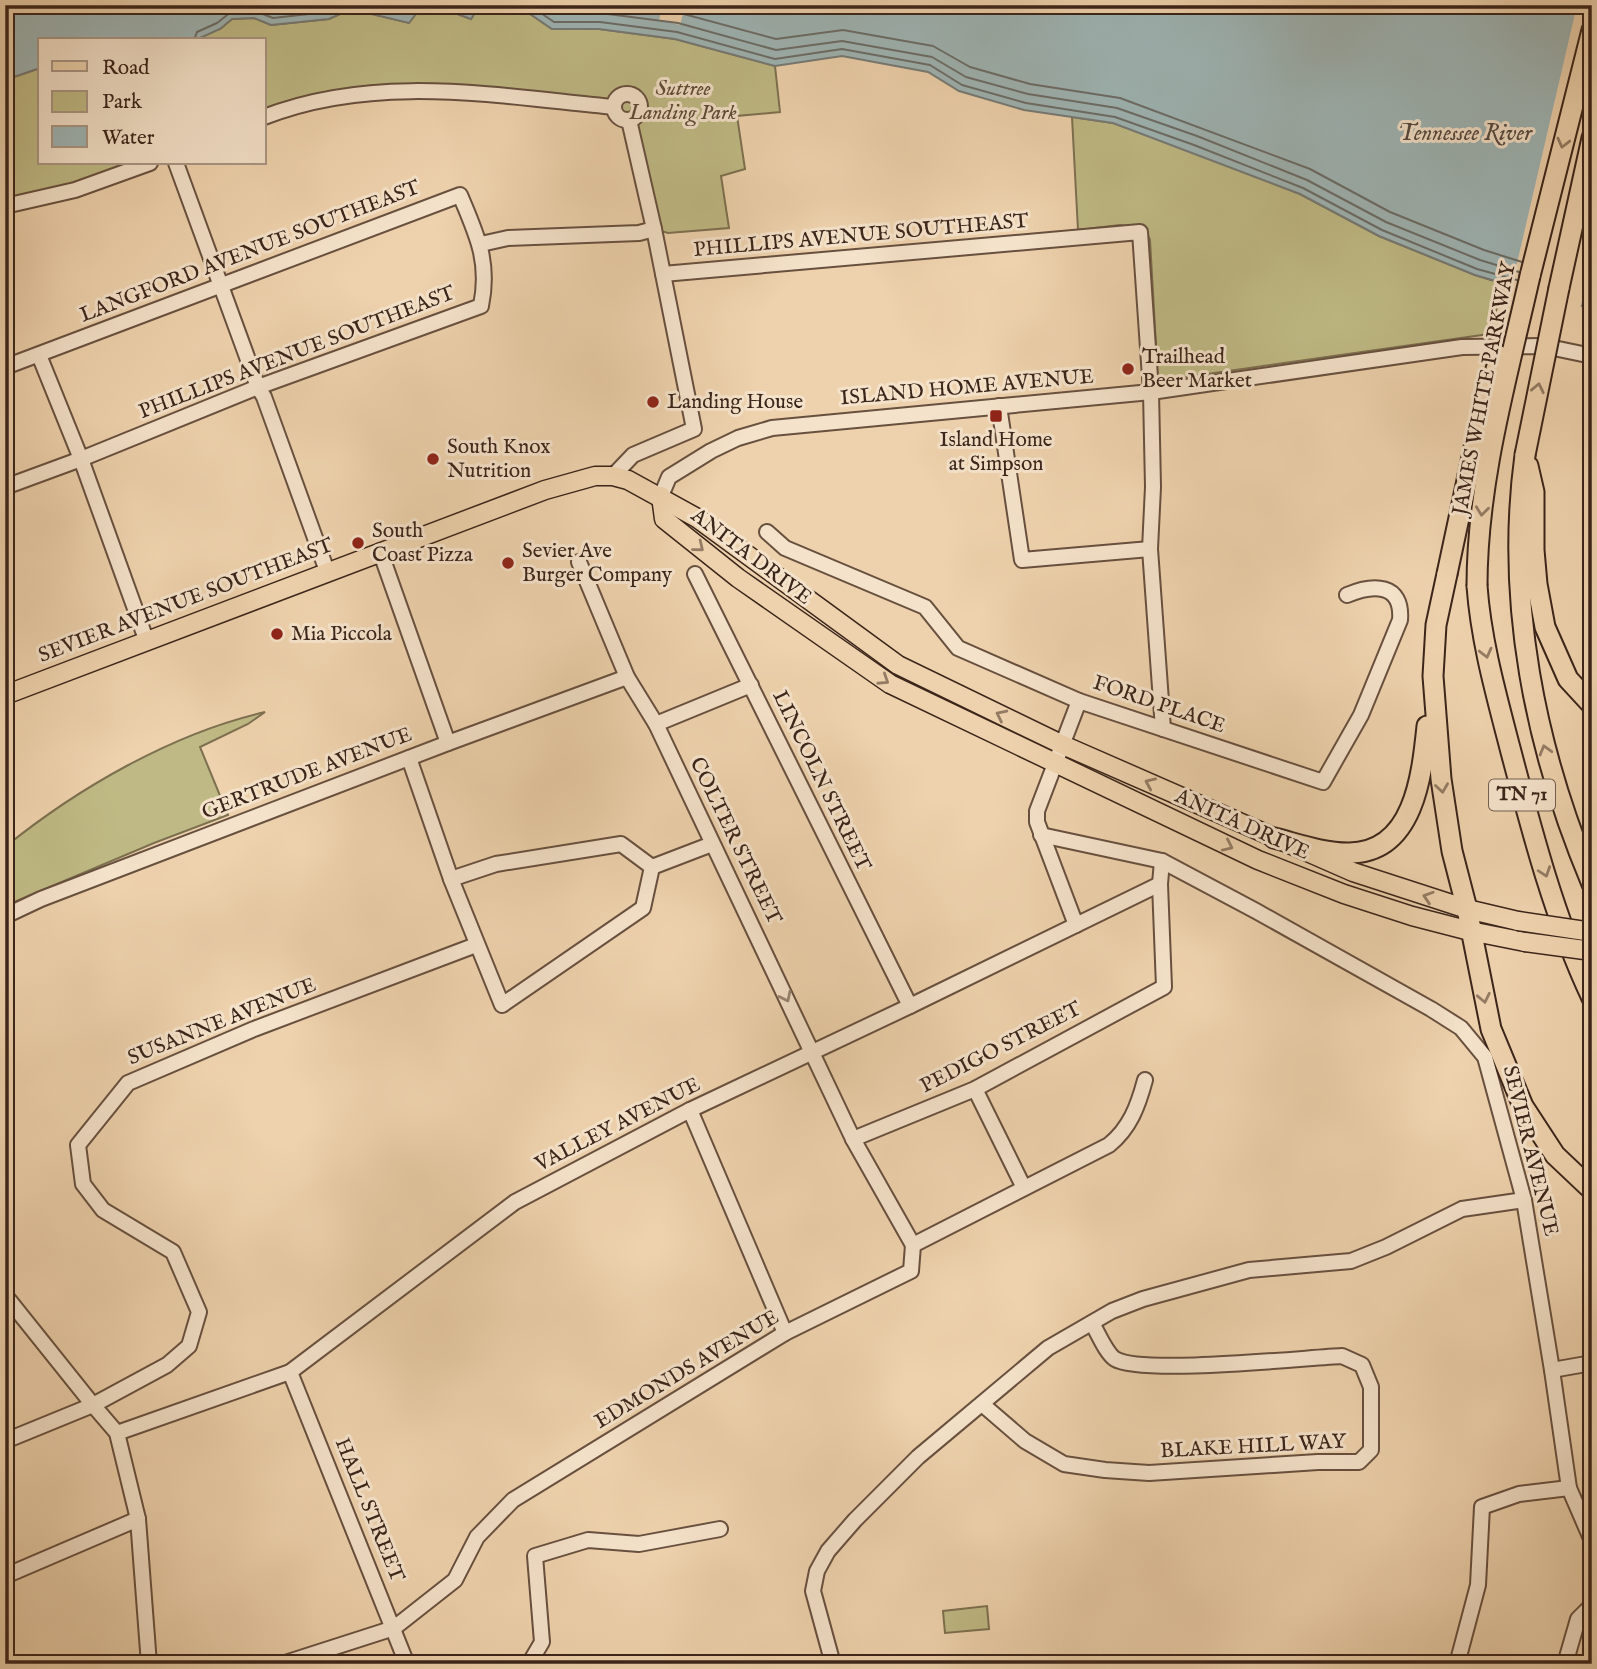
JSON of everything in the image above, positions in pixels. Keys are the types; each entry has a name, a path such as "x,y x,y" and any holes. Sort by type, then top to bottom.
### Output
{"highway":[{"name":"JAMES WHITE PARKWAY","path":"1592,30 1530,276 1490,457 1479,534 1477,586 1480,625 1532,835 1581,975 1592,998"},
{"path":"1592,138 1525,455 1534,492 1534,550 1528,584 1568,679 1592,705"},
{"path":"1274,838 1349,853 1378,847 1399,829 1416,797 1423,768 1436,625 1478,429 1506,337 1530,276"},
{"name":"TN 71","path":"1528,584 1523,627 1544,747 1592,884"},
{"path":"1433,676 1442,791 1452,851 1467,909 1491,1029 1523,1107 1555,1155 1592,1190"}],"main road":[{"name":"SEVIER AVENUE SOUTHEAST","path":"5,695 327,570 574,480 612,476 628,480 661,496"},
{"name":"ANITA DRIVE","path":"661,496 707,525 898,665 1063,745 1353,872 1467,909 1518,921 1592,932"},
{"name":"ANITA DRIVE","path":"661,496 664,519 738,578 890,684 1258,860 1344,894 1470,931 1592,951"}],"street":[{"path":"266,116 322,100 390,91 452,92 614,107"},
{"path":"614,107 621,96 629,94 636,98 638,113 629,120"},
{"path":"614,107 617,115 629,120"},
{"path":"612,476 633,455 694,429 629,120"},
{"path":"5,205 75,190 147,164"},
{"path":"176,164 327,570"},
{"name":"LANGFORD AVENUE SOUTHEAST","path":"5,367 460,195 481,244"},
{"path":"481,244 508,238 639,233 654,229"},
{"name":"PHILLIPS AVENUE SOUTHEAST","path":"663,274 1140,232 1151,392"},
{"name":"PHILLIPS AVENUE SOUTHEAST","path":"5,487 258,387 481,306 485,284 481,244"},
{"name":"ISLAND HOME AVENUE","path":"661,496 669,477 711,451 738,438 772,428 1151,392 1462,347 1544,346 1592,356"},
{"path":"39,355 81,459 147,642"},
{"path":"1151,392 1153,487 1150,549 1163,729"},
{"path":"999,406 1022,560 1150,549"},
{"name":"FORD PLACE","path":"767,532 785,548 925,607 958,648 1079,701 1323,782 1361,715 1400,620 1399,598 1390,592 1364,587 1347,595"},
{"path":"380,551 448,743"},
{"name":"COLTER STREET","path":"579,562 627,677 656,724 853,1139 913,1245"},
{"name":"LINCOLN STREET","path":"695,574 910,1006"},
{"name":"GERTRUDE AVENUE","path":"5,916 41,899 627,677"},
{"path":"656,724 751,685"},
{"path":"1076,925 1041,835 1037,811 1079,701"},
{"path":"409,758 451,879 502,1005 643,908 652,867"},
{"name":"SEVIER AVENUE","path":"1041,835 1161,861 1256,911 1461,1028 1485,1057 1524,1200 1569,1488 1592,1541"},
{"path":"451,879 496,864 621,844 652,867"},
{"path":"652,867 712,844"},
{"path":"1160,884 1161,861"},
{"name":"VALLEY AVENUE","path":"117,1433 290,1372 515,1202 690,1110 1160,884"},
{"name":"PEDIGO STREET","path":"853,1139 975,1089 1164,987 1160,884"},
{"name":"SUSANNE AVENUE","path":"5,1441 93,1405 167,1364 189,1346 199,1312 173,1252 103,1210 83,1184 78,1145 128,1083 254,1029 476,945"},
{"path":"913,1245 1109,1145 1122,1135 1138,1105 1145,1080"},
{"path":"975,1089 1024,1188"},
{"path":"690,1110 785,1334"},
{"path":"833,1664 813,1591 817,1571 828,1551 918,1457 1048,1348 1112,1311 1143,1299 1249,1270 1351,1261 1386,1247 1462,1209 1524,1200"},
{"name":"EDMONDS AVENUE","path":"394,1628 455,1580 477,1537 513,1500 785,1334 911,1271 913,1245"},
{"path":"8,1303 117,1433 138,1519 149,1664"},
{"name":"BLAKE HILL WAY","path":"982,1404 1025,1441 1064,1464 1105,1470 1149,1473 1318,1462 1359,1462 1371,1450 1371,1387 1362,1365 1342,1356 1156,1366 1124,1362 1113,1358 1092,1323"},
{"path":"1552,1370 1592,1363"},
{"name":"HALL STREET","path":"290,1372 407,1664"},
{"path":"1457,1664 1478,1584 1482,1507 1519,1494 1569,1488"},
{"path":"5,1576 138,1519"},
{"path":"529,1664 542,1642 535,1556 587,1540 639,1544 720,1530"},
{"path":"1565,1664 1578,1619 1592,1605"},
{"path":"282,1664 394,1628"}],"green space":[{"name":"Suttree Landing Park","path":"480,5 517,5 552,29 599,29 675,39 775,66 780,112 737,116 745,169 721,176 729,228 668,233 654,229 624,119 614,111 390,91 266,117 266,38 174,38 220,29 232,19 254,18 271,25 329,19 351,9 409,23 419,10 441,8 471,19"},
{"path":"38,69 38,164 147,164 5,206 5,80"},
{"path":"1072,117 1113,123 1191,151 1300,194 1379,236 1504,284 1489,334 1158,381 1150,240 1145,228 1120,225 1078,230"},
{"path":"265,712 248,724 200,747 228,815 5,906 5,847 33,825 95,784 162,748 230,721"},
{"path":"987,1606 989,1629 945,1633 943,1611"}],"water":[{"path":"5,5 480,5 471,19 441,8 419,10 409,23 351,9 329,19 271,25 254,18 232,19 220,29 200,38 38,38 38,69 5,80"},
{"name":"Tennessee River","path":"517,5 1592,5 1592,309 1475,275 1379,236 1300,194 1113,123 1024,110 959,91 928,72 842,56 775,66 675,39 599,29 552,29"}],"pier":[{"path":"1577,5 1592,5 1592,251 1580,310 1511,289"},
{"path":"662,9 683,14 680,25 659,20"}],"place":[{"name":"Trailhead Beer Market","path":"1128,369"},
{"name":"Landing House","path":"653,402"},
{"name":"Island Home at Simpson","path":"996,416"},
{"name":"South Knox Nutrition","path":"433,459"},
{"name":"South Coast Pizza","path":"358,543"},
{"name":"Sevier Ave Burger Company","path":"508,563"},
{"name":"Mia Piccola","path":"277,634"}]}
